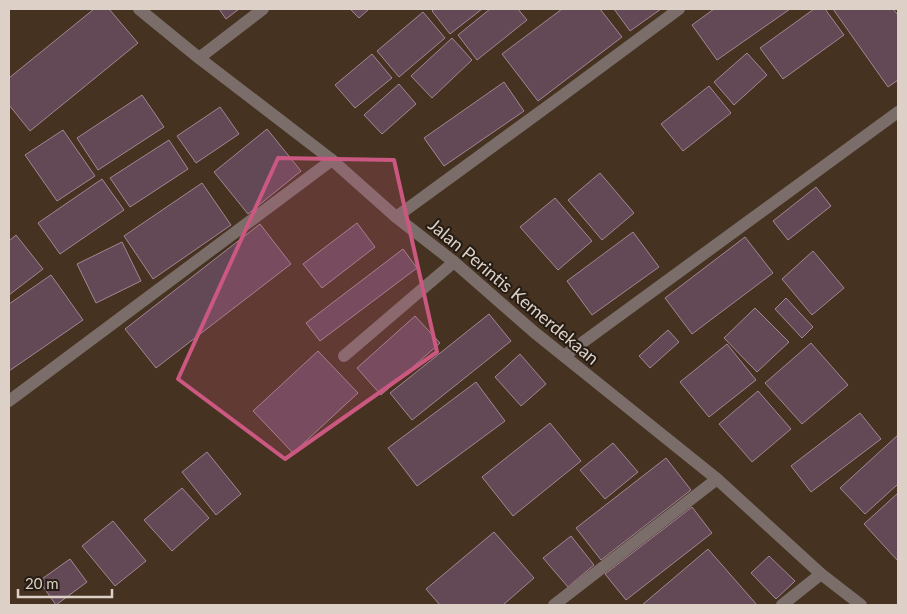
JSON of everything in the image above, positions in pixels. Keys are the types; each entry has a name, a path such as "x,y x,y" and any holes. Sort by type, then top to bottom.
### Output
{"street":[{"name":"Jalan Perintis Kemerdekaan","path":"139,9 199,58 332,160 396,217 454,262 534,332 717,479 821,574 861,605"},
{"path":"199,58 263,9"},
{"path":"396,217 679,9"},
{"path":"564,356 898,112"},
{"path":"9,401 332,160"},
{"path":"344,356 454,262"},
{"path":"554,605 717,479"},
{"path":"782,605 821,574"}],"highlighted area":[{"path":"278,158 394,160 437,352 285,459 178,379"}],"building":[{"path":"94,9 109,9 138,43 30,131 9,105 9,78"},
{"path":"219,9 239,9 226,19"},
{"path":"350,9 369,9 359,18"},
{"path":"434,9 482,9 450,34 432,11"},
{"path":"490,9 518,9 527,20 477,60 458,35"},
{"path":"562,9 600,9 622,37 538,101 502,54"},
{"path":"614,9 661,9 630,31"},
{"path":"714,9 790,9 717,60 692,25"},
{"path":"814,9 825,9 844,35 783,79 760,48"},
{"path":"833,9 893,9 898,15 898,80 888,87"},
{"path":"423,12 445,38 399,77 377,51"},
{"path":"452,38 472,60 432,98 411,76"},
{"path":"747,53 767,75 734,105 714,82"},
{"path":"372,54 392,78 355,108 335,85"},
{"path":"504,82 524,111 444,166 424,138"},
{"path":"399,84 416,104 382,134 364,115"},
{"path":"709,86 731,113 683,151 661,124"},
{"path":"142,95 164,127 98,170 77,138"},
{"path":"220,107 239,134 196,163 177,136"},
{"path":"267,129 301,171 248,214 214,172"},
{"path":"63,130 95,176 57,201 25,155"},
{"path":"169,140 188,169 130,207 110,178"},
{"path":"600,173 634,213 602,240 568,200"},
{"path":"102,179 124,210 60,254 38,223"},
{"path":"202,183 231,225 153,279 124,236"},
{"path":"816,187 831,206 788,240 773,221"},
{"path":"555,198 592,241 558,270 520,227"},
{"path":"357,223 375,247 322,288 303,264"},
{"path":"260,224 291,264 156,368 125,329"},
{"path":"633,232 659,267 592,315 567,281"},
{"path":"16,235 43,269 9,295 9,241"},
{"path":"745,237 773,273 692,334 665,298"},
{"path":"122,242 141,281 96,303 77,264"},
{"path":"403,249 417,268 320,341 306,323"},
{"path":"813,251 844,288 812,315 782,279"},
{"path":"51,275 83,320 9,371 9,304"},
{"path":"786,298 813,327 802,338 775,309"},
{"path":"755,308 789,342 757,372 724,338"},
{"path":"489,314 511,341 412,420 390,393"},
{"path":"415,316 440,343 381,395 357,368"},
{"path":"668,330 679,342 650,368 639,356"},
{"path":"811,343 848,385 802,424 765,383"},
{"path":"727,344 756,380 709,417 680,382"},
{"path":"318,351 358,393 293,453 253,411"},
{"path":"520,354 546,384 521,406 495,377"},
{"path":"476,382 505,421 417,486 388,448"},
{"path":"758,391 791,429 752,462 719,424"},
{"path":"860,413 881,439 811,492 791,466"},
{"path":"550,423 581,461 513,516 482,477"},
{"path":"898,435 898,484 865,514 840,488"},
{"path":"613,443 638,472 605,499 580,470"},
{"path":"207,452 241,494 216,515 182,472"},
{"path":"666,458 691,490 601,560 576,528"},
{"path":"182,488 209,518 172,551 144,520"},
{"path":"898,493 898,561 864,524"},
{"path":"692,507 712,533 626,600 605,574"},
{"path":"113,521 146,561 115,586 82,546"},
{"path":"494,532 534,578 503,605 440,605 426,589"},
{"path":"571,536 594,565 568,587 543,558"},
{"path":"708,549 757,605 642,605"},
{"path":"769,556 795,581 776,599 751,573"},
{"path":"70,559 87,582 56,605 39,581"}]}
